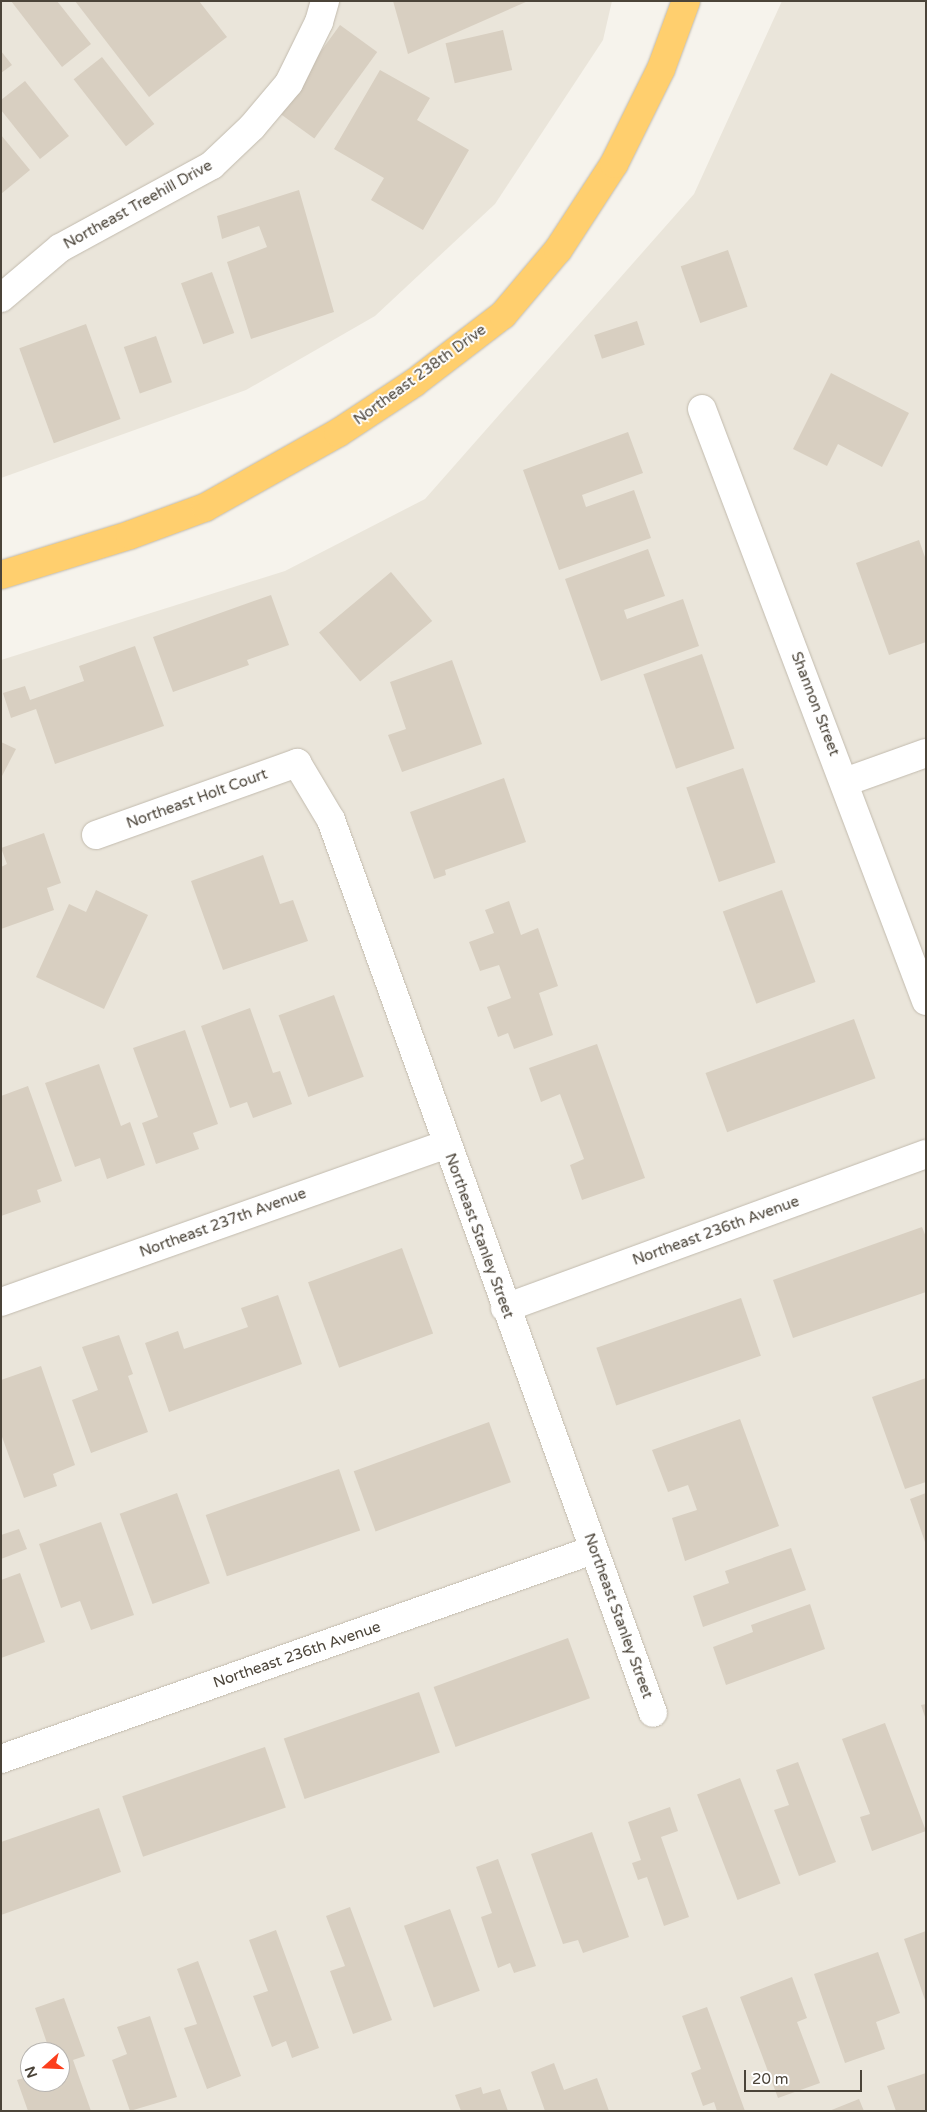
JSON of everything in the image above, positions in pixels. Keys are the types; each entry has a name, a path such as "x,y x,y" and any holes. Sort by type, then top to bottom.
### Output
{"highway":[{"name":"Northeast 238th Drive","path":"1,574 130,535 206,507 338,433 414,382 503,315 558,250 614,164 661,69 686,1"}],"street":[{"name":"Northeast Treehill Drive","path":"1,298 60,248 212,165 252,127 289,83 319,22 325,1"},
{"name":"Shannon Street","path":"702,409 845,782 926,1001"},
{"path":"845,782 926,753"},
{"name":"Northeast Holt Court","path":"96,835 297,763"},
{"name":"Northeast Stanley Street","path":"297,763 331,820 505,1308 653,1712"},
{"name":"Northeast 237th Avenue","path":"1,1302 446,1144"},
{"name":"Northeast 236th Avenue","path":"505,1308 926,1154"},
{"name":"Northeast 236th Avenue","path":"1,1759 593,1550"}],"shaded area":[{"path":"1,1 612,1 603,40 495,204 375,316 246,390 1,478"},
{"path":"782,1 926,1 926,2111 1,2111 1,660 285,571 425,499 694,194"}],"building":[{"path":"11,1 57,1 91,44 62,67"},
{"path":"75,1 199,1 227,37 149,97"},
{"path":"393,1 528,1 408,54"},
{"path":"340,25 377,52 314,139 277,112"},
{"path":"503,30 512,70 455,83 446,43"},
{"path":"1,51 12,65 1,73"},
{"path":"102,57 154,124 126,146 74,79"},
{"path":"380,70 430,98 417,120 469,150 423,230 371,200 384,178 334,149"},
{"path":"25,81 69,136 40,159 1,110 1,100"},
{"path":"1,135 30,170 1,194"},
{"path":"299,190 334,312 251,339 227,262 267,247 259,226 222,239 217,216"},
{"path":"728,250 748,307 700,323 681,266"},
{"path":"212,272 234,333 203,344 181,283"},
{"path":"637,321 645,345 602,359 594,335"},
{"path":"86,324 121,419 54,443 19,348"},
{"path":"156,336 172,382 140,393 124,347"},
{"path":"831,373 909,413 882,467 838,444 827,466 793,449"},
{"path":"628,432 643,473 582,495 586,507 634,490 651,538 559,570 523,470"},
{"path":"919,540 926,560 926,642 889,655 856,563"},
{"path":"648,549 665,596 624,610 627,619 683,599 699,646 601,681 565,579"},
{"path":"391,572 432,621 360,681 319,632"},
{"path":"271,595 289,645 247,660 249,665 173,692 153,637"},
{"path":"135,646 164,726 55,764 36,709 11,718 3,693 25,686 30,700 84,681 79,666"},
{"path":"702,654 735,749 676,769 643,674"},
{"path":"452,660 482,744 402,772 388,735 406,729 390,682"},
{"path":"1,742 16,749 1,778"},
{"path":"743,768 776,863 719,882 686,788"},
{"path":"504,778 526,842 445,870 446,875 434,879 410,812"},
{"path":"44,833 61,883 47,888 54,910 1,929 1,867 7,864 1,848"},
{"path":"263,855 280,904 293,900 308,941 223,970 191,881"},
{"path":"96,890 148,915 104,1009 36,977 69,904 86,912"},
{"path":"782,890 816,982 756,1004 723,912"},
{"path":"509,901 521,935 538,928 558,986 539,993 553,1035 514,1049 508,1033 498,1037 487,1007 511,998 499,965 480,971 469,942 494,933 485,910"},
{"path":"334,995 364,1077 308,1097 279,1015"},
{"path":"250,1008 273,1073 280,1071 292,1104 253,1118 247,1102 230,1108 201,1026"},
{"path":"854,1019 876,1078 727,1132 706,1073"},
{"path":"185,1030 218,1124 193,1133 199,1149 156,1164 142,1123 158,1117 133,1048"},
{"path":"597,1044 645,1178 582,1200 570,1165 584,1159 560,1094 541,1102 529,1068"},
{"path":"99,1064 121,1126 130,1122 145,1165 107,1179 100,1158 75,1167 45,1083"},
{"path":"28,1086 62,1181 37,1190 41,1202 1,1216 1,1096"},
{"path":"922,1227 926,1237 926,1292 793,1338 773,1280"},
{"path":"402,1248 433,1334 339,1368 308,1282"},
{"path":"278,1295 302,1364 169,1412 145,1343 178,1331 184,1349 248,1327 241,1308"},
{"path":"741,1298 761,1356 616,1405 596,1348"},
{"path":"119,1335 133,1374 128,1376 148,1432 91,1453 72,1400 98,1390 82,1347"},
{"path":"41,1366 75,1465 53,1474 57,1486 24,1498 1,1434 1,1380"},
{"path":"926,1378 926,1482 905,1489 872,1397"},
{"path":"740,1419 779,1526 685,1561 672,1518 697,1510 688,1485 668,1492 652,1450"},
{"path":"489,1422 511,1482 376,1531 354,1471"},
{"path":"339,1469 360,1530 227,1576 206,1515"},
{"path":"177,1493 210,1583 153,1604 120,1514"},
{"path":"926,1493 926,1542 925,1542 910,1499"},
{"path":"101,1522 134,1615 91,1630 80,1601 61,1608 39,1544"},
{"path":"19,1529 27,1549 1,1559 1,1535"},
{"path":"791,1548 806,1590 703,1627 693,1596 729,1583 725,1571"},
{"path":"20,1573 45,1642 1,1658 1,1580"},
{"path":"810,1604 825,1649 726,1685 713,1647 753,1632 751,1625"},
{"path":"568,1638 590,1698 456,1747 434,1687"},
{"path":"419,1692 440,1753 305,1799 284,1739"},
{"path":"926,1704 926,1717 925,1717 921,1705"},
{"path":"885,1723 926,1831 872,1851 860,1817 870,1814 842,1739"},
{"path":"265,1747 286,1808 143,1857 122,1796"},
{"path":"798,1762 836,1862 799,1876 774,1810 789,1805 776,1770"},
{"path":"740,1778 780,1883 738,1900 697,1794"},
{"path":"670,1807 678,1831 661,1837 689,1917 664,1926 647,1877 638,1880 632,1863 641,1860 628,1822"},
{"path":"99,1808 121,1872 1,1915 1,1842"},
{"path":"592,1832 629,1937 583,1953 578,1940 563,1944 531,1854"},
{"path":"498,1859 536,1966 514,1973 510,1963 498,1968 481,1917 492,1913 476,1867"},
{"path":"350,1907 392,2020 353,2034 330,1971 345,1966 326,1916"},
{"path":"450,1909 480,1991 434,2008 404,1926"},
{"path":"276,1930 319,2048 292,2058 286,2041 272,2047 253,1996 268,1991 249,1940"},
{"path":"926,1931 926,2000 925,2000 904,1939"},
{"path":"878,1952 900,2013 876,2022 885,2049 845,2063 814,1974"},
{"path":"198,1961 241,2076 207,2089 184,2028 197,2024 177,1969"},
{"path":"792,1977 807,2018 797,2022 820,2083 778,2098 740,1997"},
{"path":"64,1998 85,2056 73,2060 91,2111 28,2111 21,2092 70,2092 70,2042 47,2042 35,2008"},
{"path":"707,2007 745,2111 717,2111 714,2102 703,2106 691,2073 701,2069 682,2016"},
{"path":"150,2016 177,2097 130,2111 112,2060 127,2054 117,2027"},
{"path":"554,2063 564,2090 597,2078 609,2111 545,2111 531,2072"},
{"path":"926,2073 926,2111 896,2111 887,2086"},
{"path":"481,2087 483,2094 500,2089 508,2111 461,2111 455,2095"},
{"path":"859,2099 864,2111 829,2111"}]}
